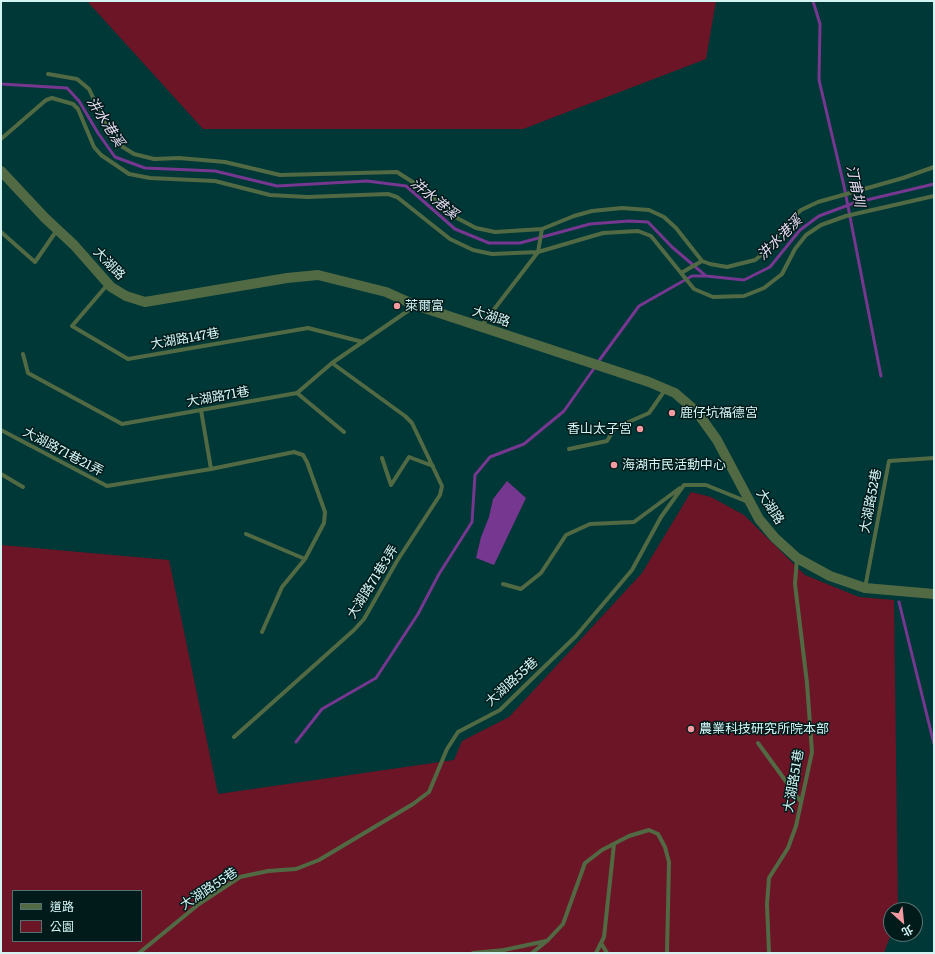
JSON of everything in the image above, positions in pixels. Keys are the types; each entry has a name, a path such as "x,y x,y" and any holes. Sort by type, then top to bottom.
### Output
{"street":[{"name":"大湖路","path":"1,171 57,230 74,245 108,284 126,296 144,302 287,278 318,275 386,292 415,306 596,365 675,393 697,412 717,440 759,519 775,538 797,558 830,576 865,588 934,594"}],"lane":[{"path":"48,74 77,79 89,89 109,132 118,144 134,154 154,159 179,158 225,162 280,175 397,172 422,188 457,218 476,228 495,232 542,229 574,216 592,211 622,208 649,210 668,221 702,261 727,267 755,260 769,249 788,222 801,210 818,202 903,178 934,167"},
{"path":"1,139 46,100 52,98 73,104 78,109 94,147 102,155 129,174 150,178 215,181 270,195 307,197 388,194 398,197 450,239 473,250 492,254 538,252 604,233 638,231 651,236 694,289 713,297 744,296 764,288 782,274 799,244 806,235 821,225 846,216 934,196"},
{"path":"481,327 538,252 542,229"},
{"path":"1,232 35,262 57,230"},
{"path":"682,273 702,261"},
{"name":"大湖路147巷","path":"108,284 72,326 128,359 308,328 363,342"},
{"path":"344,432 297,393 332,363 415,306"},
{"name":"大湖路71巷","path":"23,354 28,373 122,424 297,393"},
{"name":"大湖路71巷3弄","path":"234,737 354,630 364,619 397,561 440,495 442,486 412,423 332,363"},
{"path":"569,449 607,441 614,428 649,413 666,389"},
{"path":"201,410 211,469"},
{"name":"大湖路71巷21弄","path":"1,430 107,486 211,469 294,452 303,455 307,462 325,512 324,523 305,559 282,586 262,632"},
{"path":"382,458 392,485 409,457 433,466"},
{"name":"大湖路52巷","path":"865,588 889,461 934,458"},
{"path":"1,474 23,486"},
{"path":"503,584 521,589 541,573 566,535 590,524 634,522 684,486 706,486 750,503"},
{"name":"大湖路55巷","path":"139,953 199,904 240,877 268,871 296,869 319,860 413,804 429,792 447,750 458,732 500,710 576,636 632,570 661,517 684,486"},
{"path":"246,534 305,559"},
{"name":"大湖路51巷","path":"769,953 767,904 769,878 788,848 796,826 812,752 807,683 795,584 797,558"},
{"path":"758,743 801,802"},
{"path":"532,953 548,940 563,924 585,863 602,850 629,836 649,830 658,834 665,847 669,862 667,953"},
{"path":"596,953 604,937 614,844"},
{"path":"473,953 504,950 548,940"},
{"path":"601,943 607,953"}],"green space":[{"path":"87,1 716,1 706,59 523,129 203,129"},
{"name":"農業科技研究所院本部","path":"691,492 711,497 744,515 805,575 859,597 894,600 898,902 883,902 883,942 888,942 884,953 1,953 1,545 169,560 218,794 454,760 462,741 509,717 642,573"}],"shaded area":[{"path":"507,481 526,498 494,565 476,558 493,499"}],"waterway":[{"name":"汀甫圳","path":"813,1 820,24 819,80 844,186 881,376"},
{"name":"汫水港溪","path":"1,84 67,88 79,101 98,133 115,157 145,168 215,171 277,186 367,181 406,186 455,229 489,243 520,243 590,224 629,221 648,222 672,247 706,276 744,280 770,267 800,230 819,216 854,203 934,184"},
{"path":"598,362 639,306 692,276 706,276"},
{"path":"296,742 322,709 376,678 418,614 439,574 472,522 475,475 490,457 524,444 564,411 595,367"},
{"name":"汀甫圳","path":"899,602 934,744"}],"place":[{"name":"萊爾富","path":"397,306"},
{"name":"鹿仔坑福德宮","path":"672,413"},
{"name":"香山太子宮","path":"640,429"},
{"name":"海湖市民活動中心","path":"614,465"},
{"name":"農業科技研究所院本部","path":"691,729"}]}
